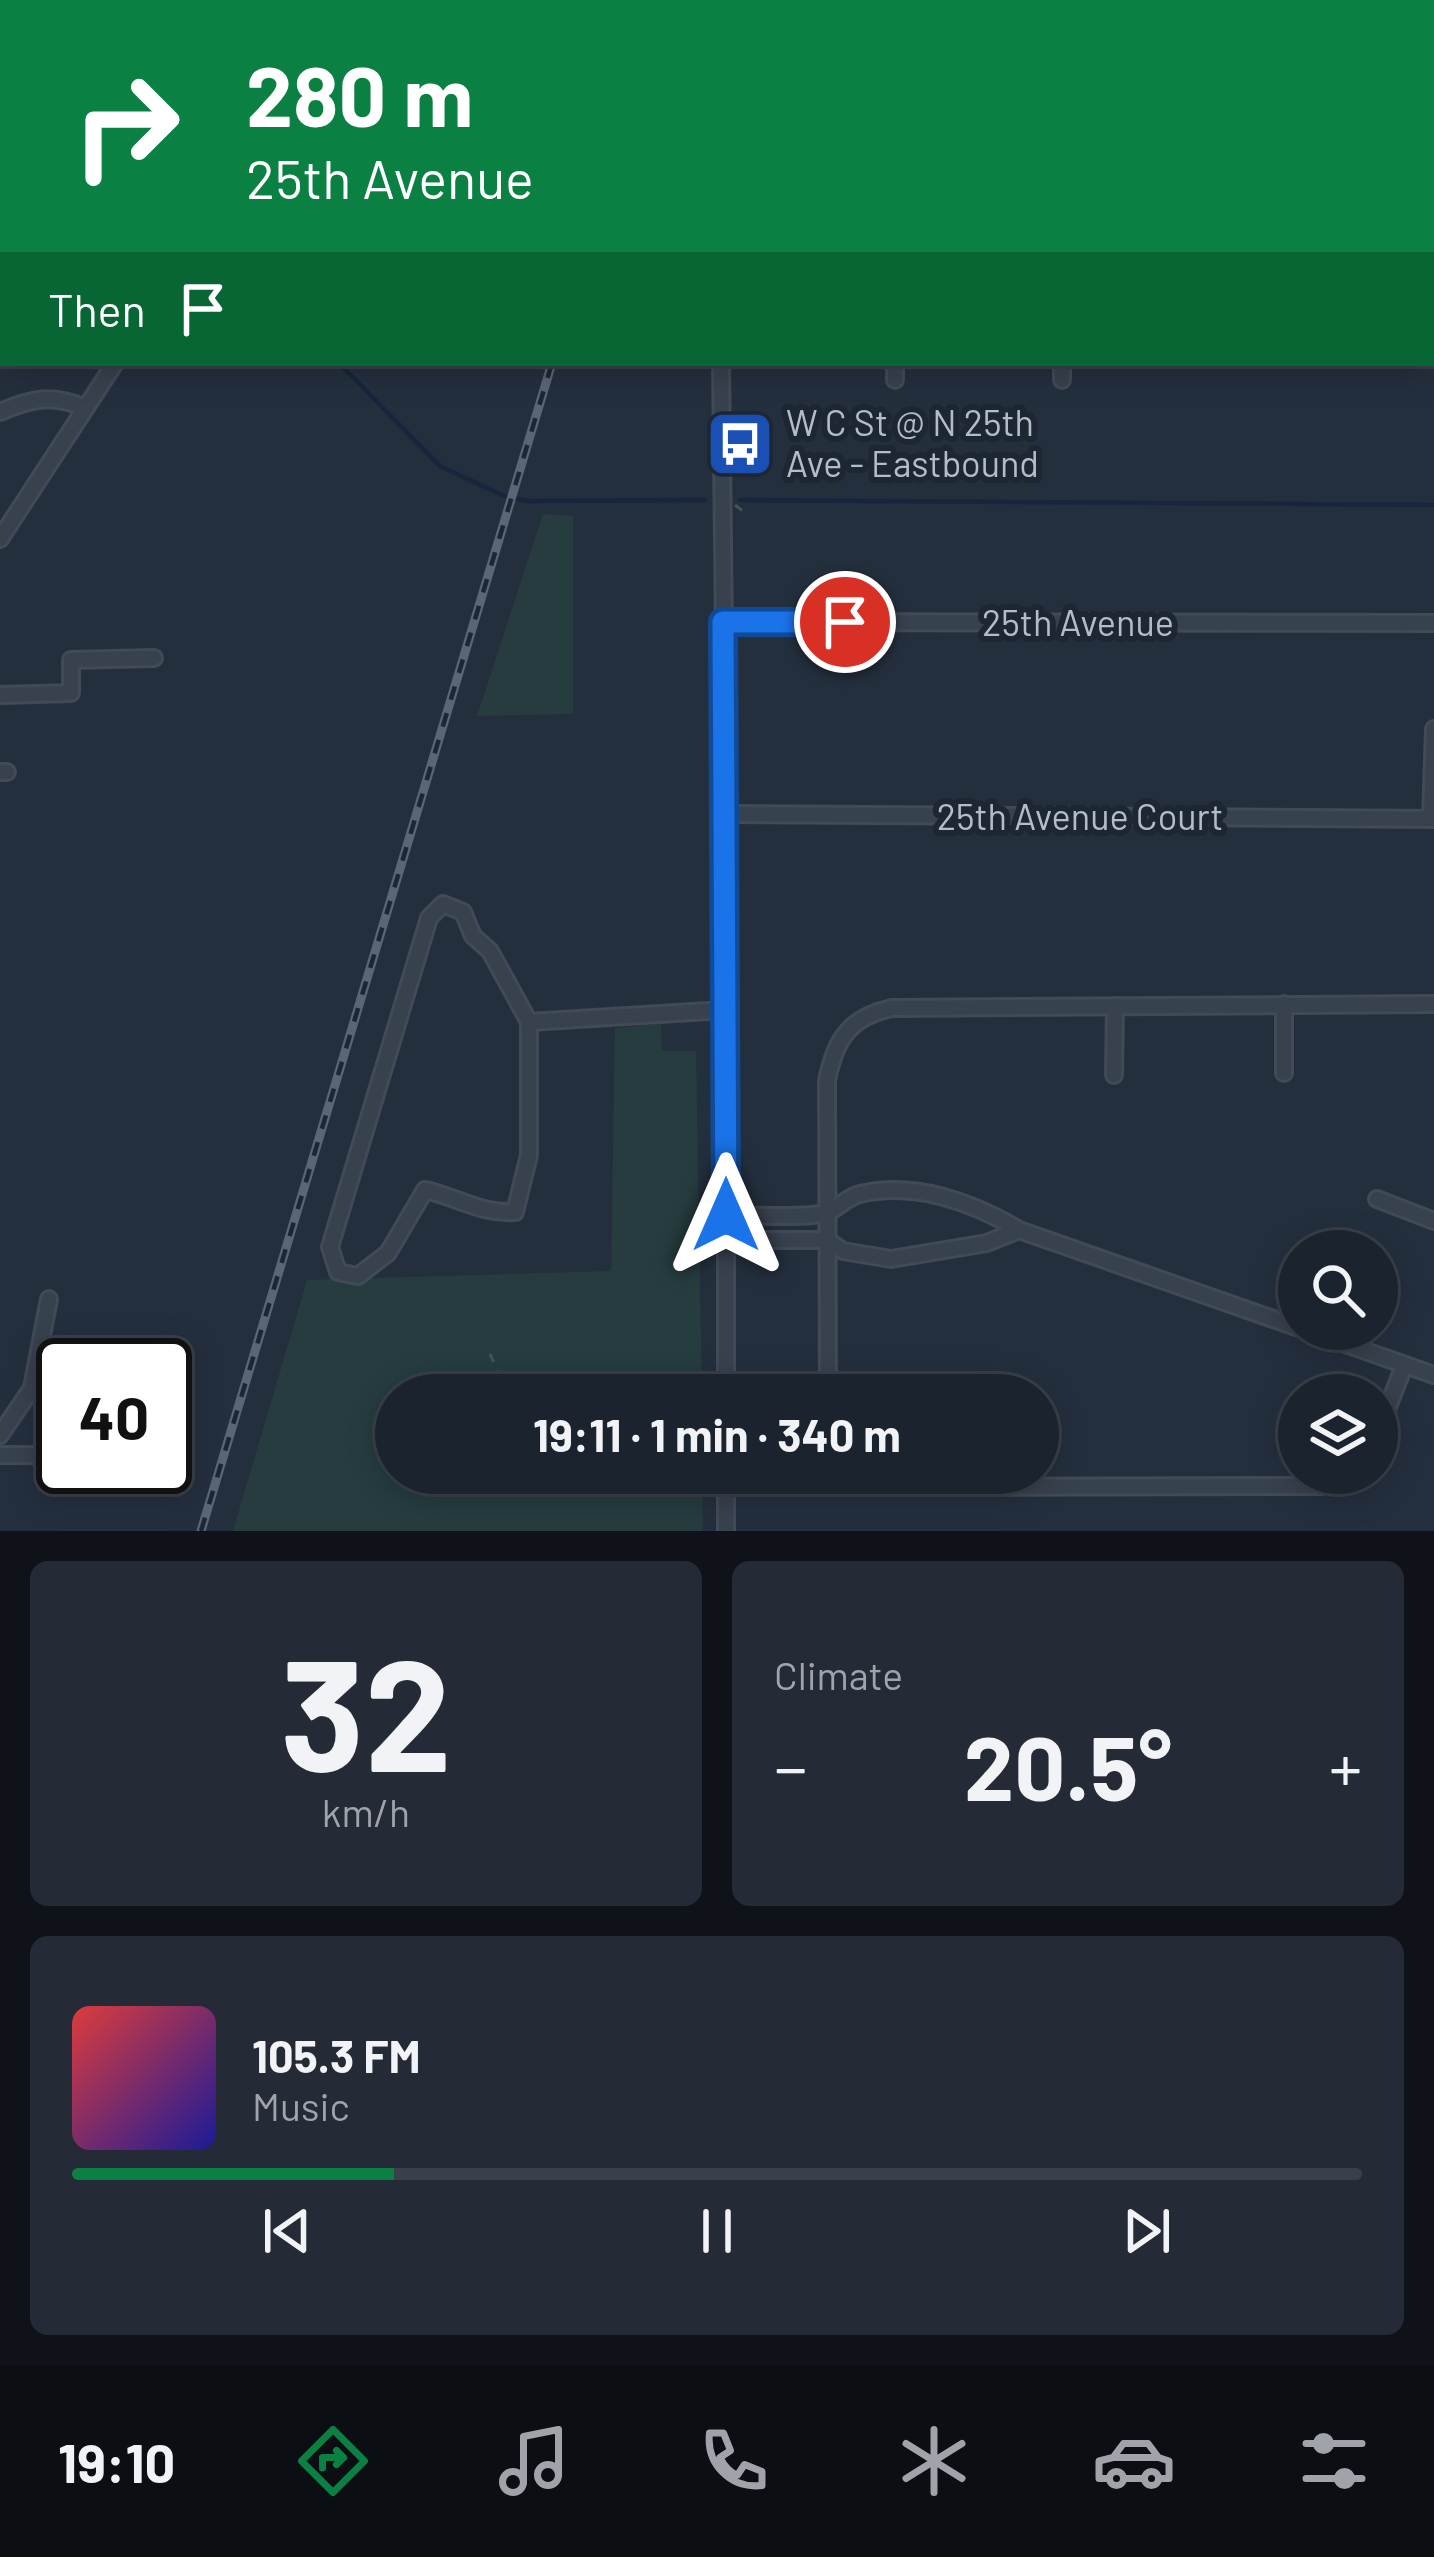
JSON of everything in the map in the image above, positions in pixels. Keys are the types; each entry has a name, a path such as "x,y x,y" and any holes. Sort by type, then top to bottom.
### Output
{"street":[{"path":"0,539 113,366"},
{"path":"721,366 726,1374"},
{"path":"895,366 895,380"},
{"path":"1062,366 1062,380"},
{"path":"0,412 34,398 60,398 86,408"},
{"name":"25th Avenue","path":"723,622 1434,623"},
{"path":"0,695 71,693 70,660 154,658"},
{"path":"1432,819 1434,729"},
{"name":"25th Avenue Court","path":"726,814 1432,819"},
{"path":"443,904 463,912 473,936 490,951 529,1022 529,1155 515,1212 486,1213 463,1199 425,1190 388,1253 358,1276 338,1273 330,1247 336,1225 429,918 443,904"},
{"path":"1284,1004 1284,1073"},
{"path":"828,1374 827,1081 839,1039 856,1020 892,1008 1434,1004"},
{"path":"1114,1076 1115,1006"},
{"path":"529,1022 725,1010"},
{"path":"726,1215 826,1214 858,1195 904,1190 969,1204 1018,1230 1278,1320"},
{"path":"1377,1199 1434,1220"},
{"path":"726,1240 827,1240 864,1257 914,1258 987,1244 1018,1230"},
{"path":"0,1435 32,1388 50,1299"},
{"path":"1361,1350 1434,1376"},
{"path":"1398,1381 1404,1366"},
{"path":"0,1455 36,1455"},
{"path":"1059,1487 1278,1486"},
{"path":"725,1494 726,1531"}],"path":[{"path":"735,505 748,514"},
{"path":"490,1354 499,1374"}],"green space":[{"path":"543,514 573,516 573,714 477,716"},
{"path":"661,1024 662,1051 696,1051 702,1374 375,1374 375,1494 702,1494 703,1531 233,1531 307,1280 611,1271 615,1028"}],"waterway":[{"path":"342,366 440,466 504,496 527,501 705,500"},
{"path":"740,500 1434,505"}],"railway":[{"path":"201,1531 551,366"}],"place":[{"name":"W C St @ N 25th Ave - Eastbound","path":"740,444"}],"route":[{"path":"726,1215 723,622 845,622"}]}
